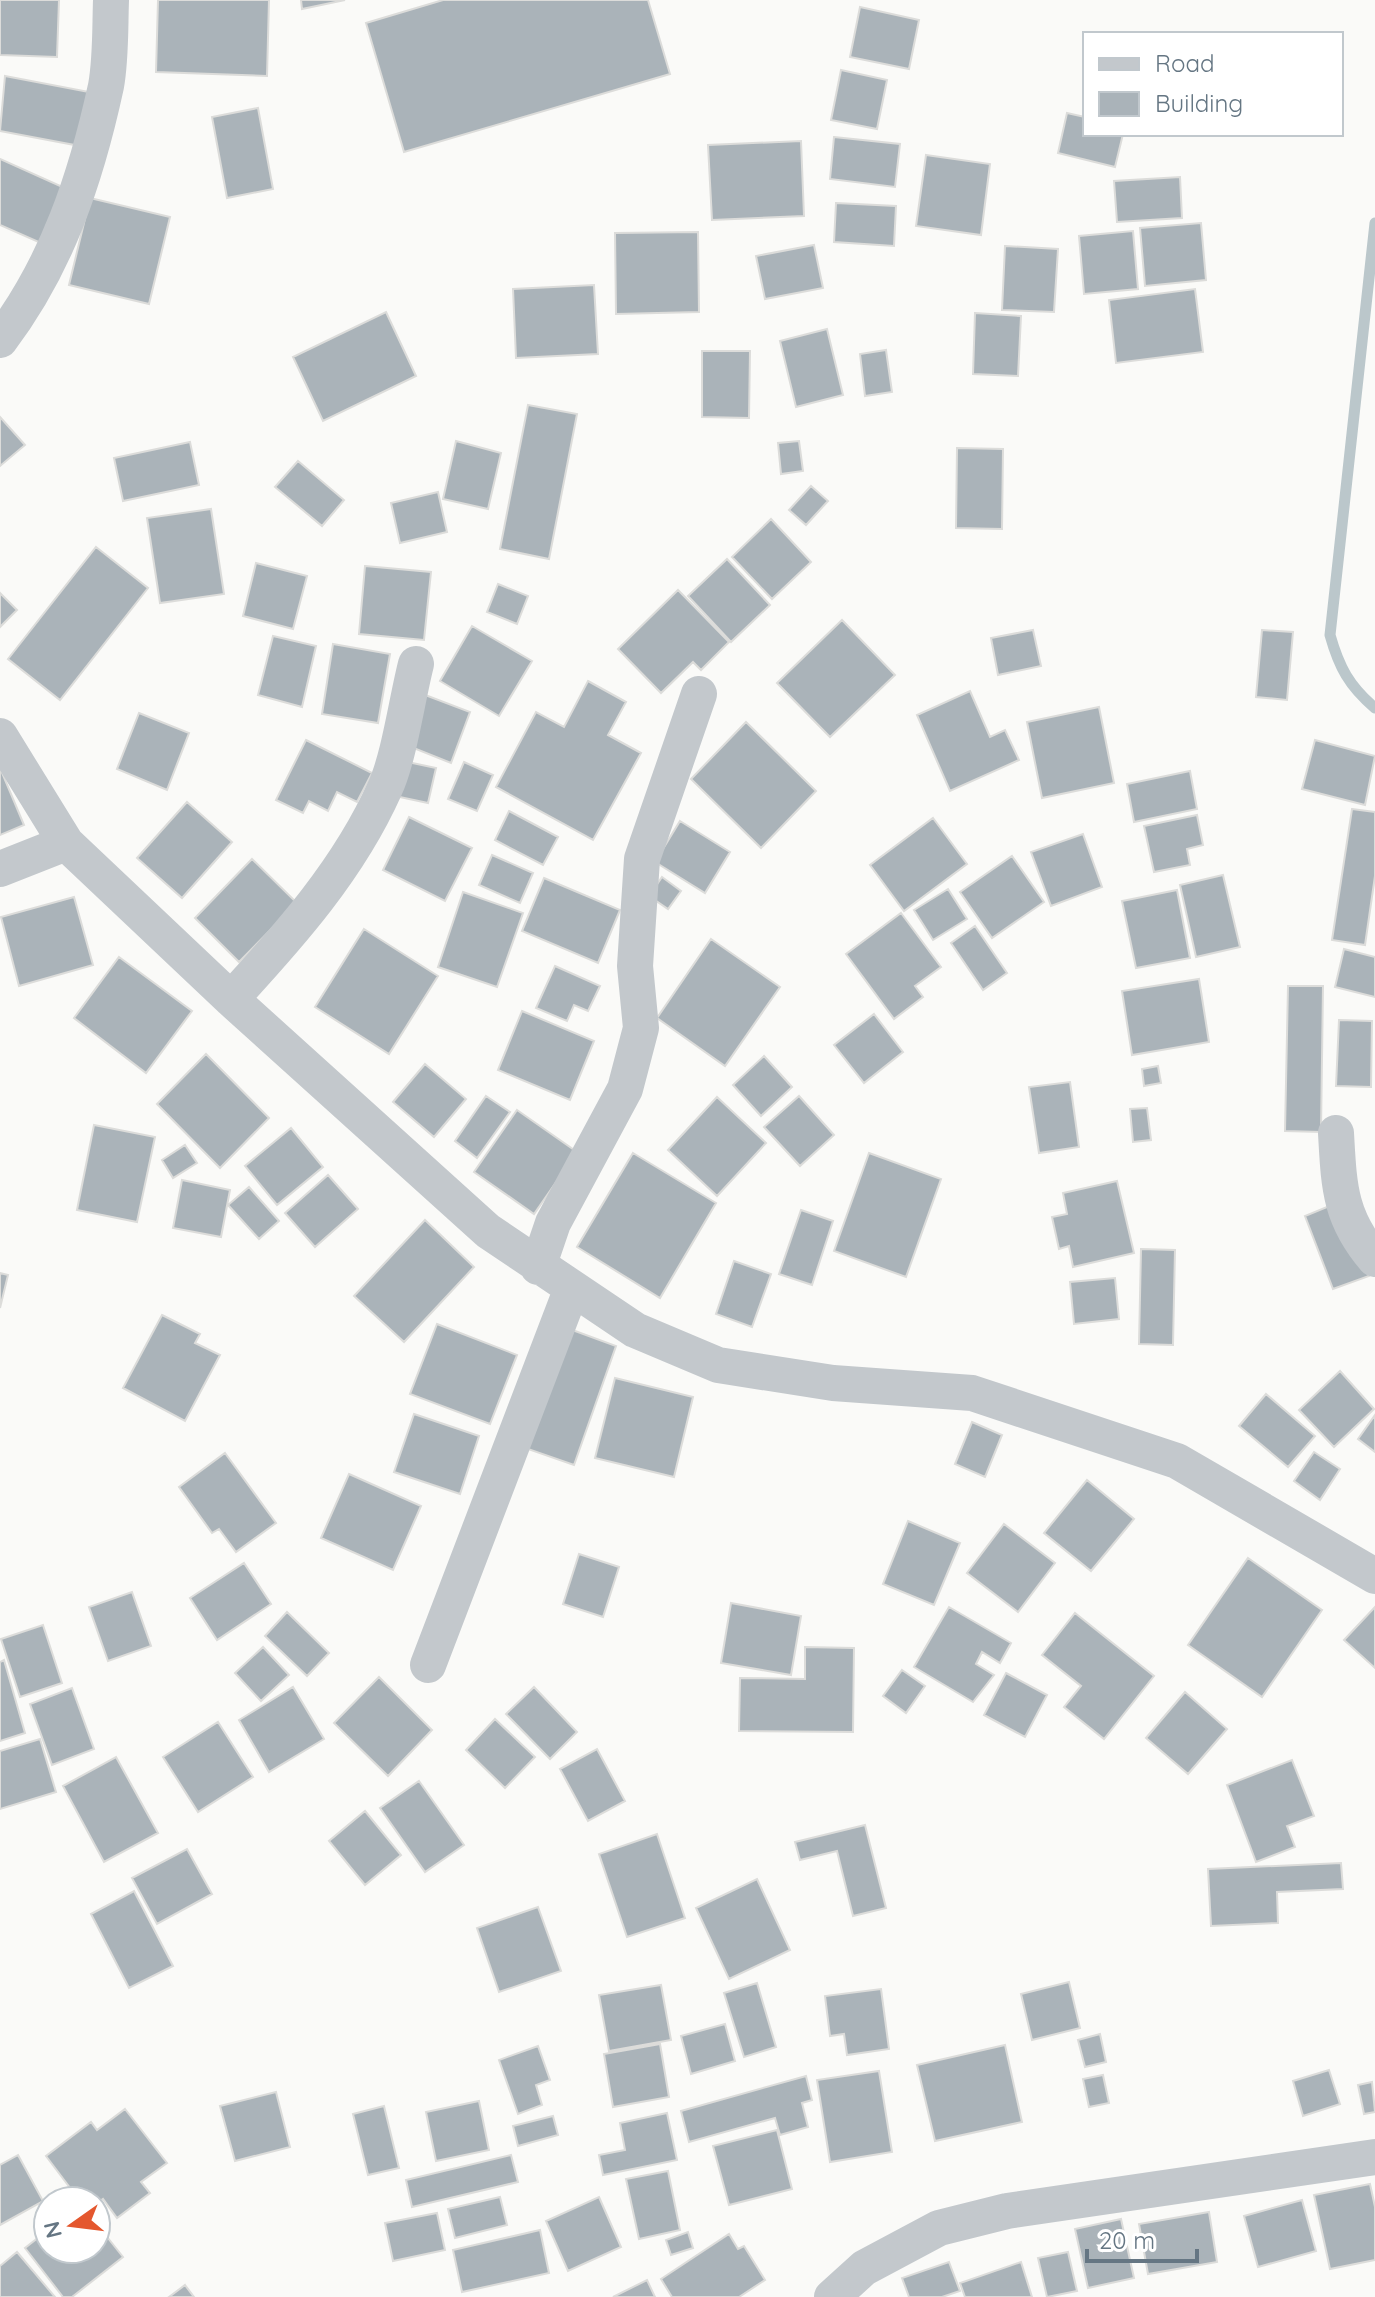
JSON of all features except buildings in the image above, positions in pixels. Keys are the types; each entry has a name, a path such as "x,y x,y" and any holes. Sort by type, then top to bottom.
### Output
{"street":[{"path":"0,340 20,314 68,225 106,84 111,0"},
{"path":"231,999 294,931 348,857 387,786 416,664"},
{"path":"538,1267 553,1223 625,1089 641,1028 635,966 642,859 699,694"},
{"path":"0,736 66,843 231,999 488,1231 635,1330 718,1365 833,1383 972,1393 1177,1461 1375,1576"},
{"path":"0,869 66,843"},
{"path":"1336,1133 1340,1199 1358,1236 1375,1259"},
{"path":"428,1665 572,1288"},
{"path":"832,2297 864,2268 939,2228 1007,2211 1375,2157"}],"waterway":[{"path":"1375,223 1330,635 1346,675 1375,708"}]}
